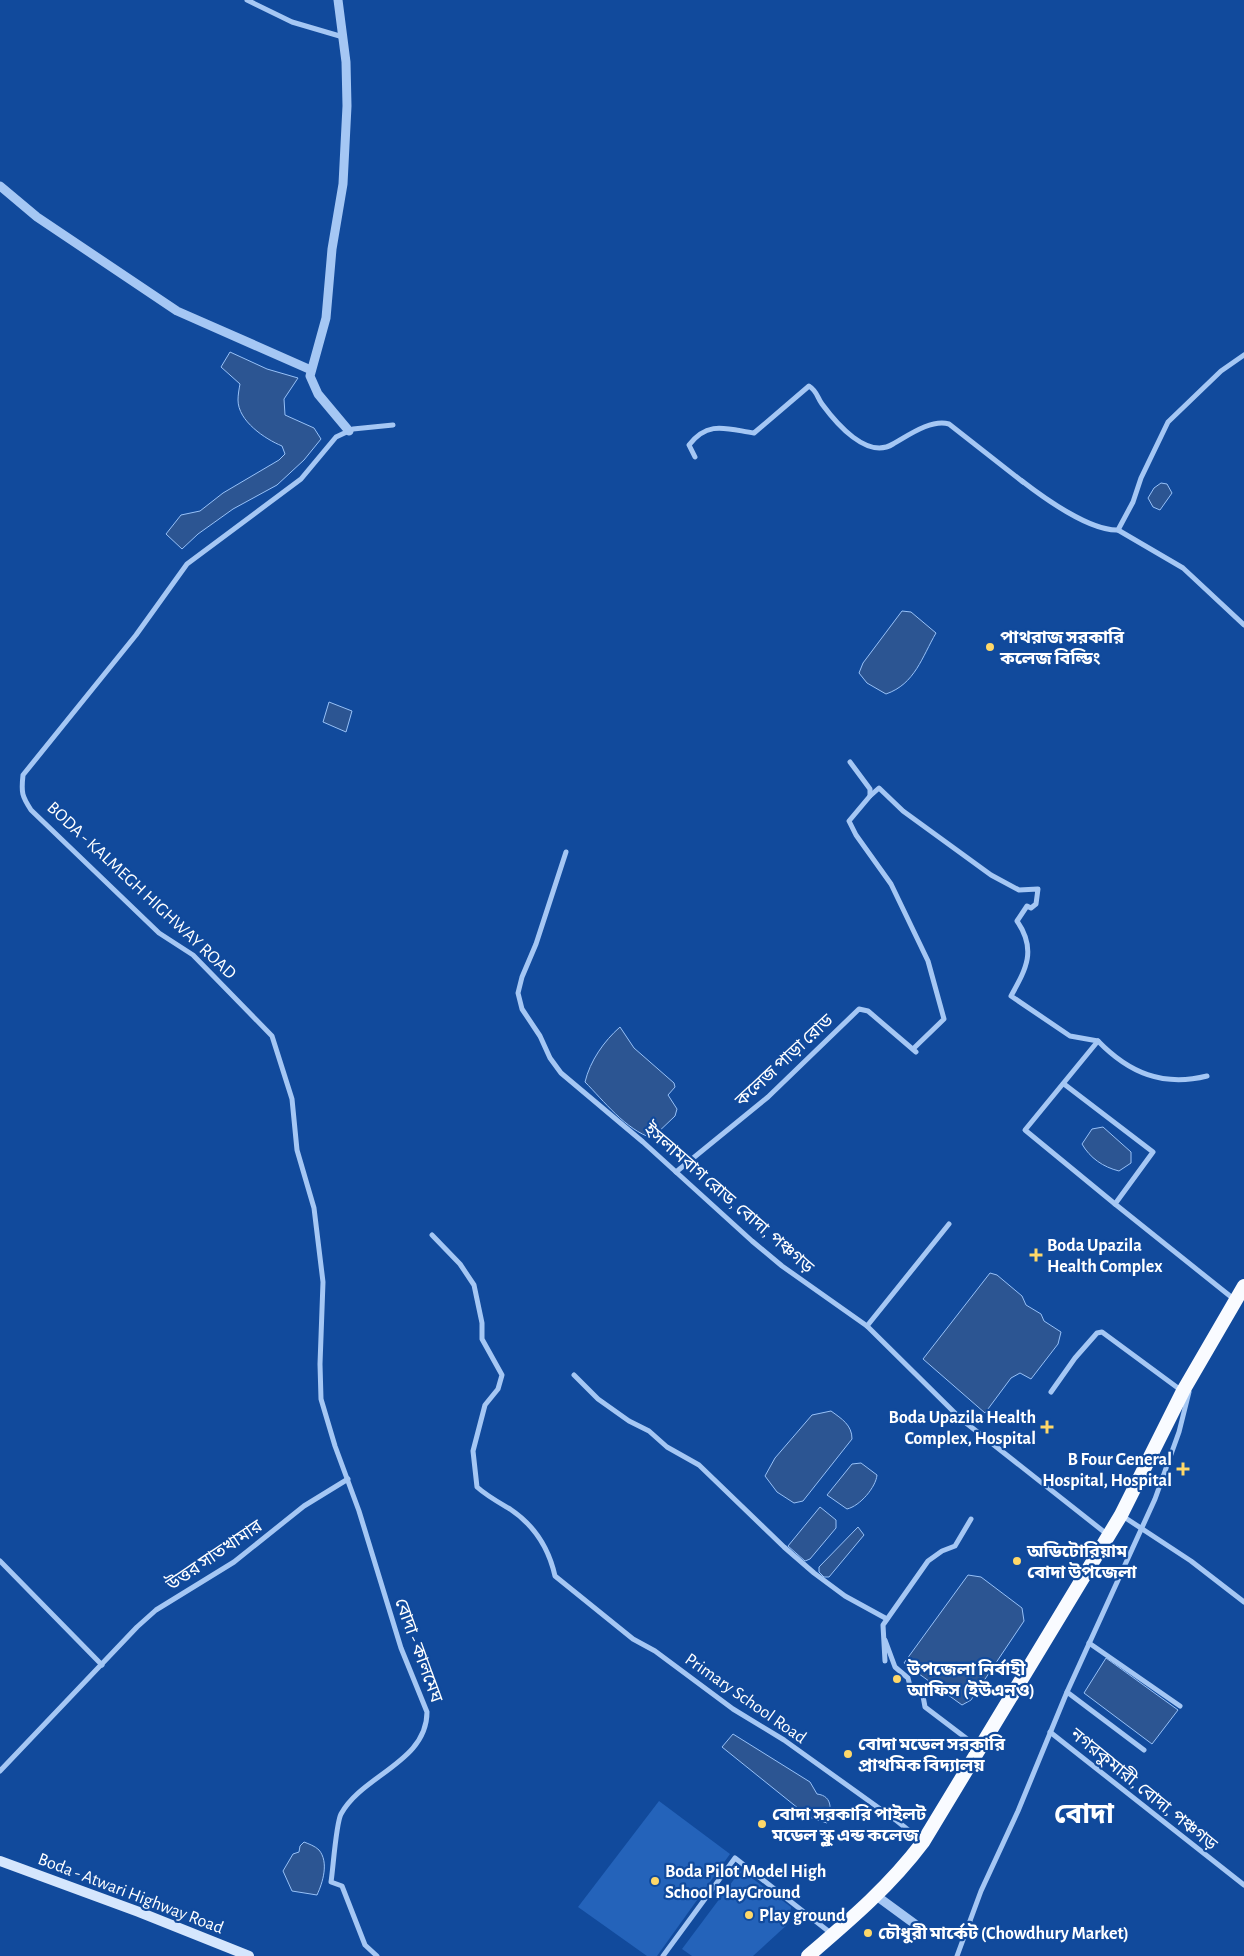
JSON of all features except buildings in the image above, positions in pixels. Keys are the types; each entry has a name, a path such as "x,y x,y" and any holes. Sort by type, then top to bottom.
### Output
{"highway":[{"path":"808,1956 865,1908 900,1871 923,1842 1109,1536 1183,1391 1241,1294"}],"main road":[{"name":"Boda - Atwari Highway Road","path":"0,1861 139,1912 250,1956"}],"street":[{"path":"248,0 292,22 343,37"},
{"path":"338,0 343,37 347,106 343,184 332,249 326,318 310,376 318,394 349,430 393,425"},
{"path":"0,186 37,217 177,311 311,370"},
{"path":"1118,530 1133,502 1141,478 1168,422 1221,371 1244,355"},
{"path":"696,457 689,445 706,430 714,427 754,433 809,386 816,390 821,403 857,441 874,447 888,448 917,430 942,422 949,424 1049,502 1107,530 1118,530 1183,568 1244,624"},
{"name":"BODA - KALMEGH HIGHWAY ROAD","path":"321,1399 320,1364 323,1282 314,1208 298,1150 292,1099 272,1036 193,955 159,933 31,810 22,797 21,788 23,775 136,635 187,564 301,479 336,437 349,430"},
{"path":"850,762 870,789 870,796"},
{"path":"870,796 879,788 903,811 991,875 1019,890 1038,889 1036,904 1031,908 1027,906 1017,921 1028,942 1028,957 1021,978 1011,996 1070,1036 1098,1041 1124,1064 1153,1076 1186,1081 1207,1076"},
{"name":"কলেজ পাড়া রোড","path":"676,1172 768,1096 859,1009 868,1011 915,1050 944,1019 928,961 891,884 856,835 849,821 870,796"},
{"name":"ইসলামবাগ রোড, বোদা, পঞ্চগড়","path":"566,852 518,992 522,1009 540,1036 550,1058 562,1072 782,1266 867,1326 962,1418 1109,1536"},
{"path":"1098,1041 1025,1130 1114,1204 1241,1294"},
{"path":"1064,1084 1153,1152 1114,1204"},
{"path":"867,1326 949,1224"},
{"name":"Primary School Road","path":"432,1235 460,1264 474,1285 482,1323 482,1339 502,1375 498,1389 485,1405 473,1451 477,1487 488,1497 512,1510 541,1538 551,1560 555,1576 632,1639 655,1651 733,1709 784,1740 897,1821 923,1842"},
{"path":"1051,1392 1075,1358 1097,1333 1102,1332 1183,1391"},
{"path":"957,1956 981,1891 1088,1643 1155,1499 1179,1432 1194,1372"},
{"path":"574,1375 598,1399 628,1421 649,1431 667,1447 699,1466 814,1573 845,1596 887,1620"},
{"name":"বোদা - কালমেঘ","path":"321,1399 401,1648 427,1712 427,1723 422,1734 403,1759 351,1801 340,1816 331,1882 342,1886 365,1945 377,1956"},
{"name":"উত্তর সাতখামার","path":"0,1771 137,1627 156,1610 234,1562 304,1506 348,1479"},
{"path":"1121,1515 1142,1527 1244,1602"},
{"path":"885,1661 883,1625 928,1561 942,1551 955,1546 971,1519"},
{"path":"0,1560 102,1665"},
{"path":"883,1638 888,1645 894,1667 908,1678 910,1686 923,1696 925,1707 979,1748"},
{"path":"1088,1643 1180,1706"},
{"path":"1067,1692 1144,1750"},
{"name":"নগরকুমারী, বোদা, পঞ্চগড়","path":"1050,1732 1244,1885"},
{"path":"663,1956 734,1858 833,1934"},
{"path":"878,1897 923,1930 920,1934"}],"shaded area":[{"path":"230,352 267,369 298,378 284,399 285,415 314,428 321,439 304,460 277,485 233,509 198,534 182,549 166,534 181,515 200,511 223,493 279,460 285,454 282,446 261,434 242,415 238,400 240,384 221,367"},
{"path":"1161,483 1167,484 1172,493 1160,510 1153,507 1148,498 1154,488"},
{"path":"902,611 911,612 936,633 911,677 904,684 886,694 867,683 859,673 863,663"},
{"path":"329,702 352,711 346,732 323,722"},
{"path":"620,1027 634,1048 674,1083 675,1087 668,1095 677,1109 675,1116 652,1138 624,1122 585,1082 598,1052"},
{"path":"1103,1127 1131,1152 1131,1163 1119,1171 1098,1161 1089,1154 1082,1144 1092,1129"},
{"path":"990,1273 997,1275 1022,1296 1026,1305 1041,1314 1044,1321 1061,1332 1058,1344 1031,1379 1020,1373 1011,1378 985,1413 923,1359"},
{"path":"831,1411 848,1426 852,1439 803,1501 794,1503 777,1492 765,1476 775,1458 812,1415"},
{"path":"861,1463 877,1475 876,1480 862,1500 847,1509 827,1495 852,1464"},
{"path":"820,1507 836,1520 836,1528 810,1559 805,1561 788,1546"},
{"path":"858,1527 864,1535 829,1577 824,1577 819,1572 819,1567"},
{"path":"968,1575 981,1577 1022,1608 1024,1621 971,1700 962,1705 904,1663"},
{"path":"1106,1658 1178,1710 1152,1744 1084,1693"},
{"path":"733,1734 810,1782 817,1794 822,1795 829,1801 830,1814 827,1823 809,1817 722,1747"},
{"name":"Boda Pilot Model High School PlayGround","path":"659,1801 730,1854 657,1956 647,1956 578,1907"},
{"path":"304,1842 319,1850 324,1860 323,1878 317,1895 292,1891 283,1871 293,1854 299,1852 300,1846"},
{"name":"Play ground","path":"741,1870 791,1907 789,1923 753,1956 692,1956 682,1949"}],"place":[{"name":"পাথরাজ সরকারি কলেজ বিল্ডিং","path":"990,647"},
{"name":"Boda Upazila Health Complex","path":"1036,1255"},
{"name":"Boda Upazila Health Complex, Hospital","path":"1047,1427"},
{"name":"B Four General Hospital, Hospital","path":"1183,1469"},
{"name":"অডিটোরিয়াম বোদা উপজেলা","path":"1017,1561"},
{"name":"উপজেলা নির্বাহী আফিস (ইউএনও)","path":"897,1679"},
{"name":"বোদা মডেল সরকারি প্রাথমিক বিদ্যালয়","path":"848,1754"},
{"name":"বোদা সরকারি পাইলট মডেল স্কুল এন্ড কলেজ","path":"762,1824"},
{"name":"Boda Pilot Model High School PlayGround","path":"655,1881"},
{"name":"Play ground","path":"749,1915"},
{"name":"চৌধুরী মার্কেট (Chowdhury Market)","path":"868,1933"}],"district":[{"name":"বোদা","path":"1084,1813"}]}
